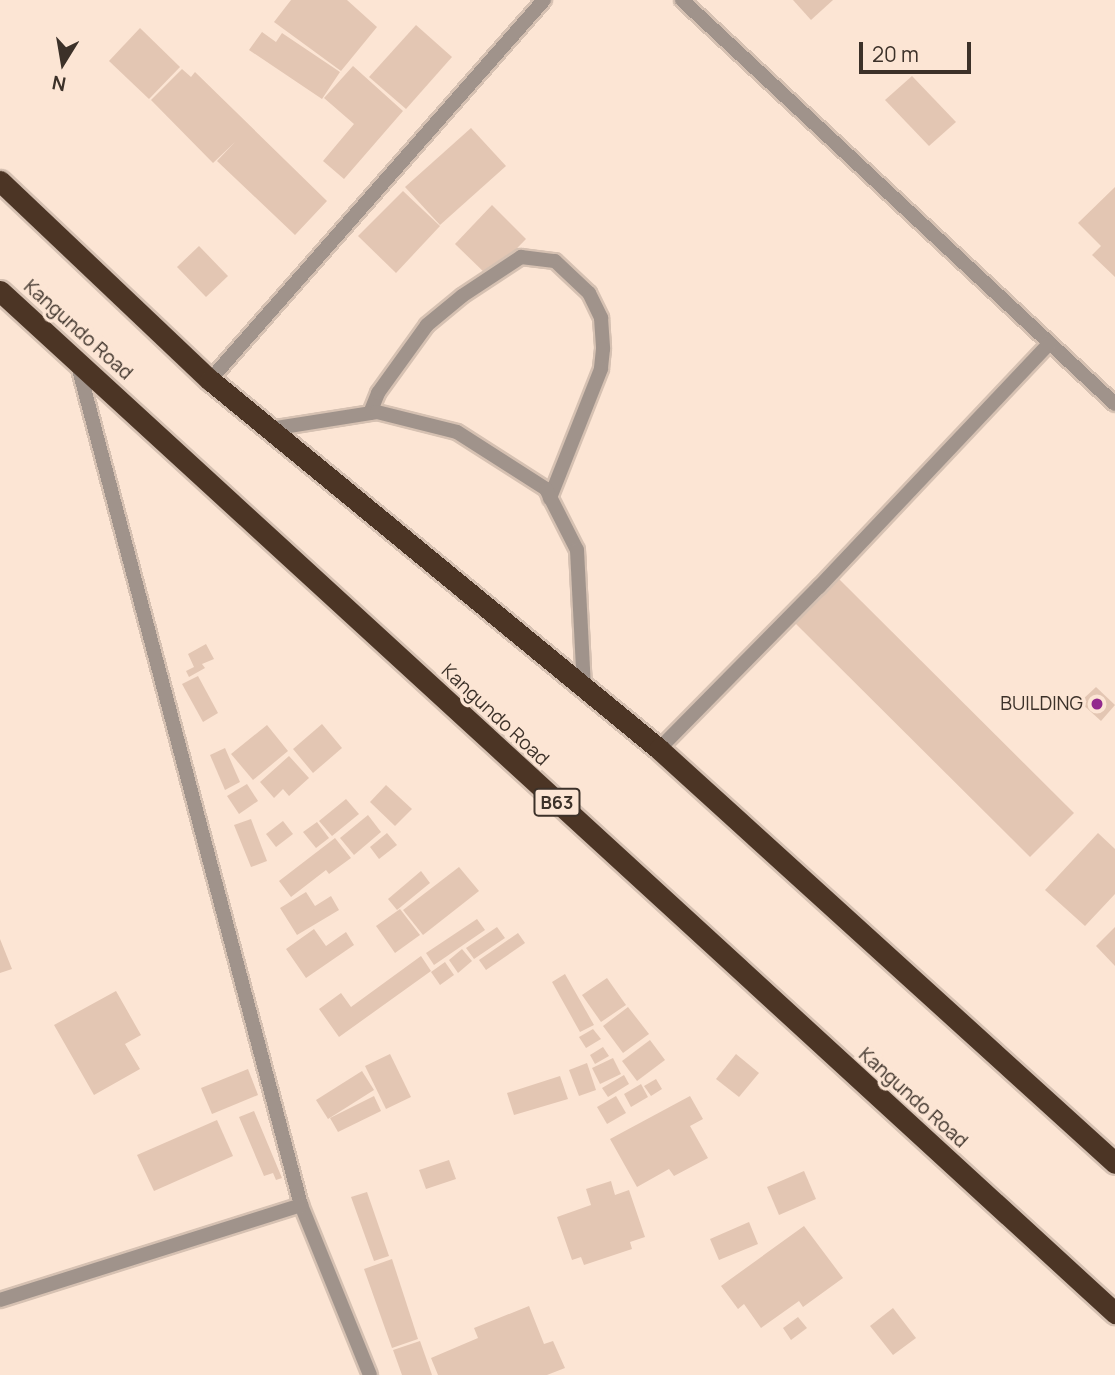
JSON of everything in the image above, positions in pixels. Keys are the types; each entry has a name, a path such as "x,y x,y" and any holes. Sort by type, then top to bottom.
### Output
{"highway":[{"path":"0,181 210,380 659,749 1115,1163"},
{"name":"Kangundo Road","path":"0,291 1115,1312"}],"street":[{"path":"210,380 544,0"},
{"path":"682,0 1115,404"},
{"path":"369,413 378,393 427,325 462,296 521,257 555,261 589,293 601,318 603,349 601,369 550,498"},
{"path":"659,749 819,587 1049,344"},
{"path":"76,358 301,1205 370,1375"},
{"path":"270,429 377,412 457,432 546,489 578,550 584,688"},
{"path":"0,1300 301,1205"}],"building":[{"path":"291,0 347,0 377,27 341,71 274,22"},
{"path":"793,0 833,0 811,20"},
{"path":"416,25 452,57 406,109 369,77"},
{"path":"140,28 180,67 149,99 109,61"},
{"path":"262,32 276,42 282,33 340,72 322,99 249,50"},
{"path":"353,66 403,111 344,179 323,161 354,124 324,98"},
{"path":"182,69 191,77 195,72 327,201 295,235 217,161 235,142 213,163 151,100"},
{"path":"912,76 956,122 929,146 885,100"},
{"path":"471,128 506,166 440,225 405,187"},
{"path":"1115,187 1115,277 1092,255 1101,246 1078,223"},
{"path":"403,191 440,226 396,273 358,236"},
{"path":"492,205 526,239 489,277 455,244"},
{"path":"199,246 228,276 206,297 177,267"},
{"path":"839,579 1074,813 1030,857 795,623"},
{"path":"206,644 214,659 202,664 205,668 189,677 186,671 194,667 188,654"},
{"path":"198,676 218,713 203,722 182,684"},
{"name":"BUILDING","path":"1096,687 1115,705 1101,721 1080,702"},
{"path":"322,724 342,748 313,773 293,749"},
{"path":"267,725 288,751 253,780 231,754"},
{"path":"225,748 240,782 225,790 210,755"},
{"path":"289,756 309,778 289,796 283,789 274,798 260,782"},
{"path":"247,784 258,801 239,814 227,796"},
{"path":"386,785 412,809 395,826 370,802"},
{"path":"346,799 359,814 332,836 319,821"},
{"path":"368,815 381,832 354,855 340,838"},
{"path":"251,819 267,861 251,867 234,825"},
{"path":"283,821 293,834 276,847 266,834"},
{"path":"317,822 329,838 316,848 303,832"},
{"path":"387,833 397,845 379,859 370,847"},
{"path":"1098,833 1115,849 1115,894 1085,926 1045,890"},
{"path":"335,838 351,858 329,874 326,870 291,897 279,881"},
{"path":"459,867 479,891 423,935 403,910"},
{"path":"421,871 430,883 397,910 388,899"},
{"path":"306,892 315,906 331,896 339,910 297,935 280,908"},
{"path":"400,909 420,935 395,953 376,926"},
{"path":"477,919 485,930 434,965 426,953"},
{"path":"497,927 505,938 474,959 466,948"},
{"path":"1115,927 1115,966 1096,946"},
{"path":"314,929 326,946 346,932 354,945 306,978 286,949"},
{"path":"518,933 525,943 486,970 479,960"},
{"path":"0,939 12,969 0,973"},
{"path":"462,949 472,961 458,973 449,960"},
{"path":"421,956 431,971 339,1037 319,1009 341,993 351,1007"},
{"path":"445,962 454,975 440,985 431,972"},
{"path":"565,974 594,1025 580,1032 552,982"},
{"path":"607,978 626,1005 601,1022 582,995"},
{"path":"116,991 141,1035 125,1044 140,1069 94,1095 54,1025"},
{"path":"628,1007 649,1034 623,1053 603,1026"},
{"path":"593,1029 601,1039 586,1048 579,1037"},
{"path":"650,1040 665,1060 637,1081 622,1061"},
{"path":"603,1047 609,1056 595,1064 590,1055"},
{"path":"390,1054 411,1097 386,1109 365,1066"},
{"path":"736,1054 759,1073 739,1097 716,1079"},
{"path":"613,1058 621,1074 600,1084 592,1068"},
{"path":"587,1063 596,1090 579,1096 569,1070"},
{"path":"248,1069 258,1095 212,1114 201,1088"},
{"path":"362,1071 374,1090 328,1119 316,1100"},
{"path":"624,1075 629,1084 608,1097 602,1088"},
{"path":"560,1076 568,1099 514,1115 507,1093"},
{"path":"656,1079 662,1089 651,1096 644,1086"},
{"path":"641,1084 648,1097 631,1107 624,1094"},
{"path":"374,1096 381,1111 338,1132 330,1118"},
{"path":"616,1096 626,1113 607,1124 597,1107"},
{"path":"690,1096 703,1119 690,1126 708,1158 674,1176 669,1169 637,1187 610,1139"},
{"path":"254,1111 282,1178 276,1180 273,1173 264,1176 239,1117"},
{"path":"217,1120 233,1156 154,1191 137,1155"},
{"path":"449,1160 456,1179 426,1189 419,1170"},
{"path":"804,1171 816,1199 779,1215 767,1187"},
{"path":"611,1181 615,1195 629,1190 645,1237 630,1242 632,1249 584,1265 581,1257 572,1260 557,1217 591,1205 586,1189"},
{"path":"367,1192 389,1256 374,1261 351,1197"},
{"path":"749,1222 758,1244 719,1260 710,1239"},
{"path":"804,1226 843,1278 803,1307 799,1301 761,1328 744,1304 738,1309 721,1286"},
{"path":"392,1259 418,1339 392,1348 364,1269"},
{"path":"529,1306 544,1344 553,1341 565,1368 547,1375 438,1375 431,1358 478,1338 474,1328"},
{"path":"893,1308 916,1338 893,1355 870,1326"},
{"path":"798,1317 807,1328 791,1340 783,1328"},
{"path":"420,1341 432,1375 402,1375 393,1350"}],"place":[{"name":"BUILDING","path":"1097,704"}]}
